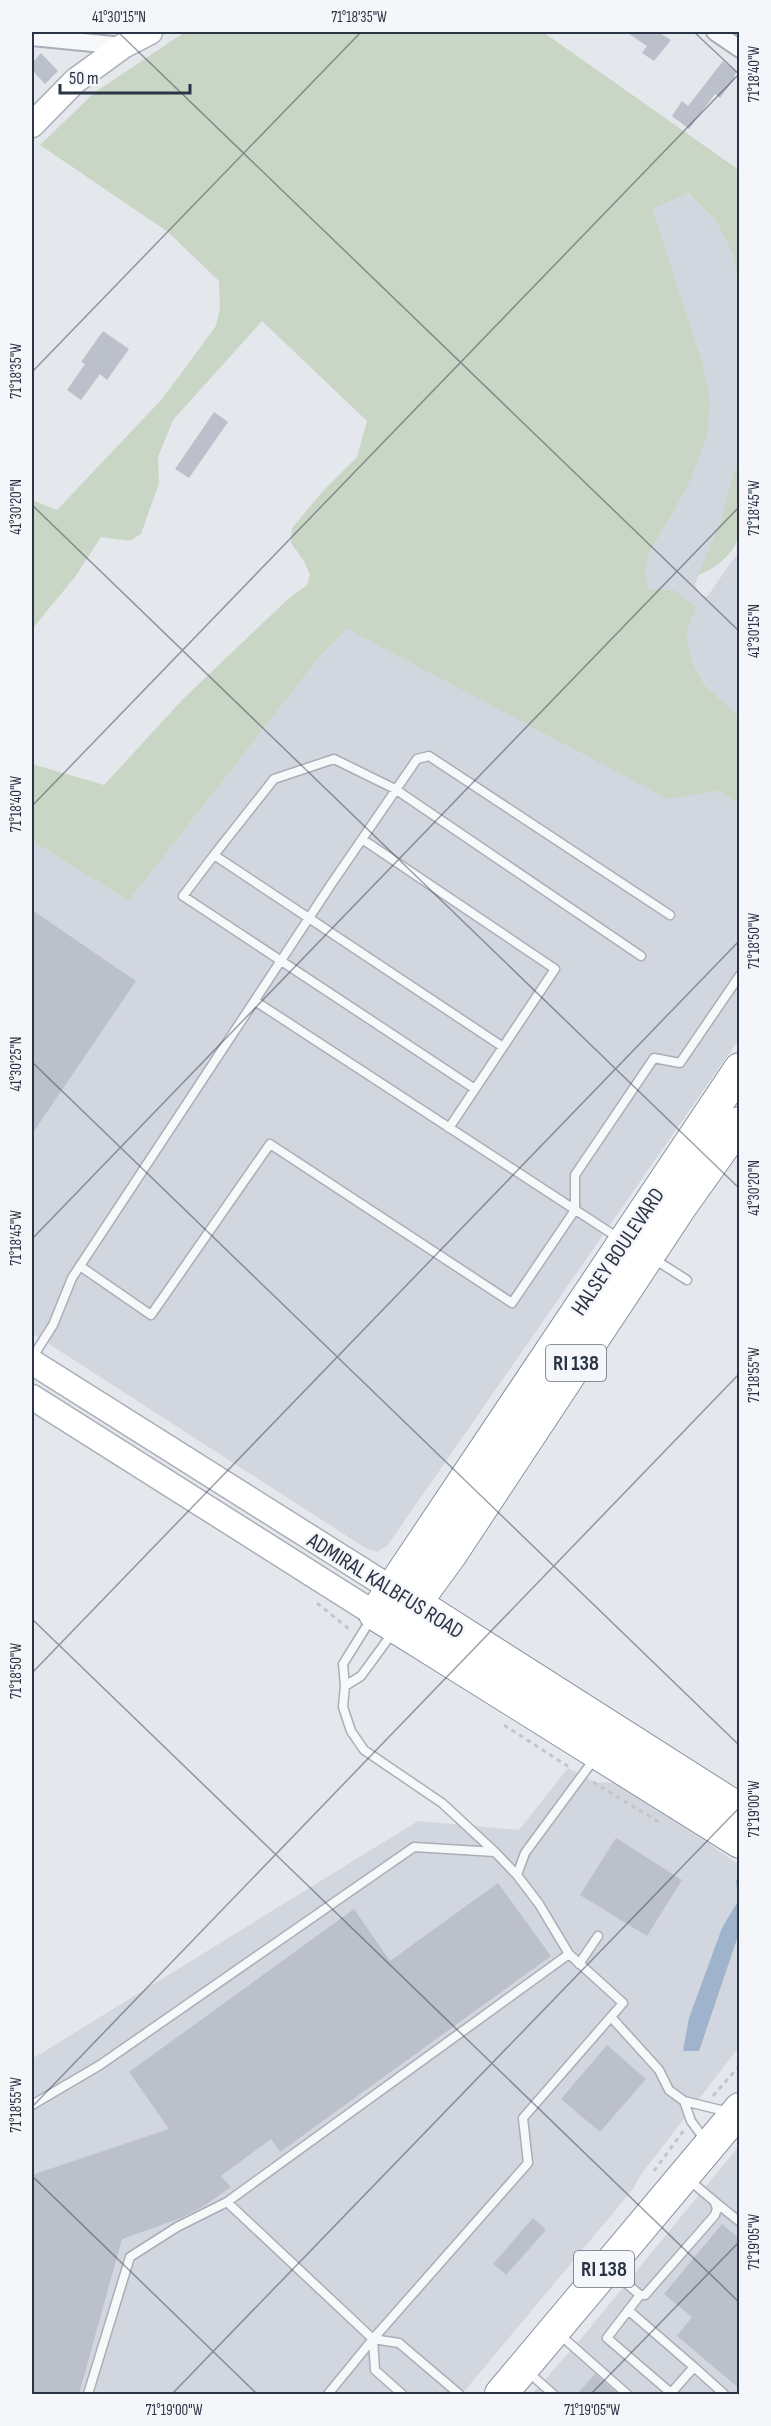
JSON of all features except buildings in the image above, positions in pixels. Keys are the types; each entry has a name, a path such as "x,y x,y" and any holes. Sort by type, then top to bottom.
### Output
{"highway":[{"name":"HALSEY BOULEVARD","path":"395,1608 457,1545 636,1248 740,1069"},
{"name":"HALSEY BOULEVARD","path":"636,1248 740,1123"},
{"name":"ADMIRAL KALBFUS ROAD","path":"395,1608 597,1755 740,1842"},
{"name":"ADMIRAL KALBFUS ROAD","path":"395,1608 740,1810"},
{"name":"RI 138","path":"501,2394 737,2111"}],"main road":[{"path":"32,125 75,81 123,46 150,32"},
{"name":"ADMIRAL KALBFUS ROAD","path":"32,1362 395,1608"},
{"name":"ADMIRAL KALBFUS ROAD","path":"32,1397 395,1608"}],"street":[{"path":"715,32 740,49"},
{"path":"32,38 123,46"}],"lane":[{"path":"32,1358 53,1325 72,1278 417,759 429,756 670,915"},
{"path":"475,1089 183,896 274,779 334,759 396,789 641,956"},
{"path":"362,839 555,969 449,1128"},
{"path":"214,855 503,1047"},
{"path":"80,1266 151,1315 270,1144 512,1303 576,1210 575,1175 654,1058 680,1063 740,975"},
{"path":"255,1001 687,1280"},
{"path":"328,2394 373,2338 528,2163 523,2118 623,2002 569,1954 539,1904 517,1875 495,1852 442,1803 364,1750 345,1719 343,1664 395,1608"},
{"path":"345,1686 361,1676 395,1608"},
{"path":"517,1875 525,1853 597,1755"},
{"path":"32,2105 100,2065 414,1847 495,1852"},
{"path":"579,1964 598,1936"},
{"path":"88,2394 130,2257 177,2227 227,2202 569,1954"},
{"path":"611,2017 659,2070 669,2091 684,2102 737,2111"},
{"path":"684,2102 691,2121 708,2144"},
{"path":"683,2175 714,2201 737,2216"},
{"path":"694,2367 671,2393 607,2338 640,2295 645,2295 715,2215 717,2208 714,2201"},
{"path":"227,2202 373,2338 399,2343 459,2394"},
{"path":"607,2266 640,2295"},
{"path":"628,2310 723,2394"},
{"path":"554,2330 627,2394"},
{"path":"373,2338 375,2370 402,2394"},
{"path":"523,2368 553,2394"}],"shaded area":[{"path":"687,193 715,220 733,254 739,290 739,463 732,477 721,520 695,584 699,594 707,597 739,551 739,717 704,684 691,659 686,632 666,589 658,591 648,589 645,572 650,552 687,488 704,369 653,209"},
{"path":"347,629 668,798 718,791 739,803 739,1039 387,1546 377,1552 367,1549 32,1333 32,841 129,901 321,655"},
{"path":"568,1768 594,1782 614,1783 739,1865 739,2047 640,2176 633,2189 462,2394 32,2394 32,2059 418,1821 519,1830"},
{"path":"739,2146 739,2394 532,2394 580,2340"}],"green space":[{"path":"185,32 543,32 739,170 739,290 733,254 715,220 688,193 653,209 704,369 710,402 707,436 687,488 650,552 645,572 648,589 674,590 696,607 686,632 691,659 704,684 739,717 739,803 718,791 668,799 347,629 321,655 129,901 32,841 32,764 104,785 183,699 288,599 307,585 310,575 304,561 291,543 292,528 323,491 357,457 367,421 262,321 173,420 158,457 159,483 141,534 130,541 101,537 75,577 32,629 32,500 57,510 162,399 216,326 220,308 219,281 168,232 40,145 94,93"},
{"path":"739,463 740,533 734,547 724,559 698,575 721,520 732,477"}],"water":[{"path":"736,1880 739,1881 739,1933 699,2051 683,2051 689,2018 722,1928 738,1901"}]}
